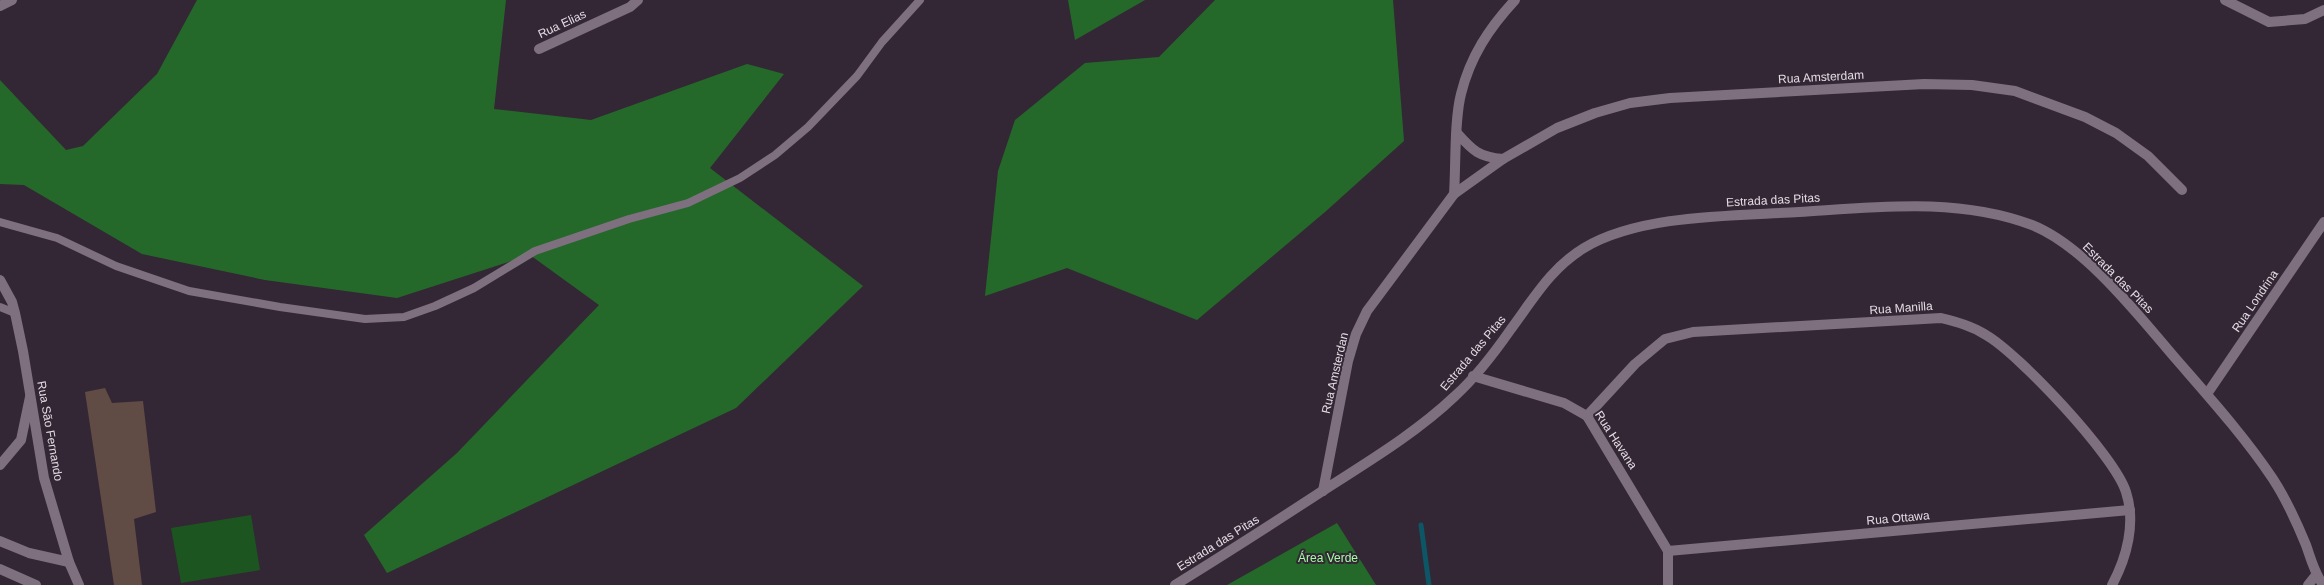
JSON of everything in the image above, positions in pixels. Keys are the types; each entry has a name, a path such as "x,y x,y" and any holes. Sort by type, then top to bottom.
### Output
{"street":[{"path":"0,6 12,0"},
{"name":"Rua Elias","path":"539,49 630,7 638,0"},
{"path":"1454,194 1460,95 1476,51 1496,20 1514,0"},
{"path":"2225,0 2269,22 2305,19 2324,10"},
{"name":"Rua Amsterdam","path":"1454,194 1503,159 1558,128 1595,113 1630,103 1670,98 1924,84 1972,85 2015,91 2085,117 2116,134 2148,156 2182,190"},
{"path":"1457,134 1470,148 1485,157 1503,159"},
{"name":"Rua Amsterdan","path":"1323,491 1356,334 1367,311 1454,194"},
{"name":"Estrada das Pitas","path":"1175,585 1323,491 1409,434 1457,395 1510,330 1558,266 1586,246 1614,234 1656,224 1705,217 1934,206 2006,217 2035,226 2059,240 2085,260 2114,289 2207,394 2272,478 2306,546 2316,575 2323,585"},
{"name":"Rua Londrina","path":"2207,394 2324,222"},
{"name":"Rua São Fernando","path":"0,280 12,302 15,313 44,478 69,562 79,585"},
{"name":"Rua Manilla","path":"1587,416 1635,364 1665,339 1693,332 1941,318 1963,323 1988,335 2030,371 2090,436 2114,468 2126,491 2130,510 2129,538 2121,569 2112,585"},
{"name":"Rua Havana","path":"1473,376 1564,403 1587,416 1668,551"},
{"path":"0,465 21,440 30,393"},
{"name":"Rua Ottawa","path":"1668,551 2130,510"},
{"path":"0,541 29,553 69,562"},
{"path":"1668,551 1668,585"},
{"path":"0,569 36,585"},
{"path":"2308,585 2316,575"}],"lane":[{"path":"0,222 57,238 116,266 188,291 280,308 365,320 404,317 435,306 474,288 535,250 688,203 740,178 775,155 808,127 857,76 882,42 920,0"},
{"path":"0,307 15,313"}],"green space":[{"path":"197,0 506,0 494,109 591,120 747,64 784,74 710,168 863,286 736,408 387,573 364,535 457,453 599,305 530,255 397,298 265,280 142,254 24,185 0,184 0,80 66,150 83,146 157,74"},
{"path":"1068,0 1145,0 1075,40"},
{"path":"1215,0 1393,0 1404,141 1325,212 1197,320 1067,268 985,296 998,171 1015,120 1085,63 1159,57"},
{"path":"251,515 260,570 181,583 171,528"},
{"name":"Área Verde","path":"1337,523 1376,585 1227,585"}],"building":[{"path":"105,388 112,403 143,401 156,512 134,519 142,585 114,585 85,392"}],"waterway":[{"path":"1421,525 1429,585"}]}
